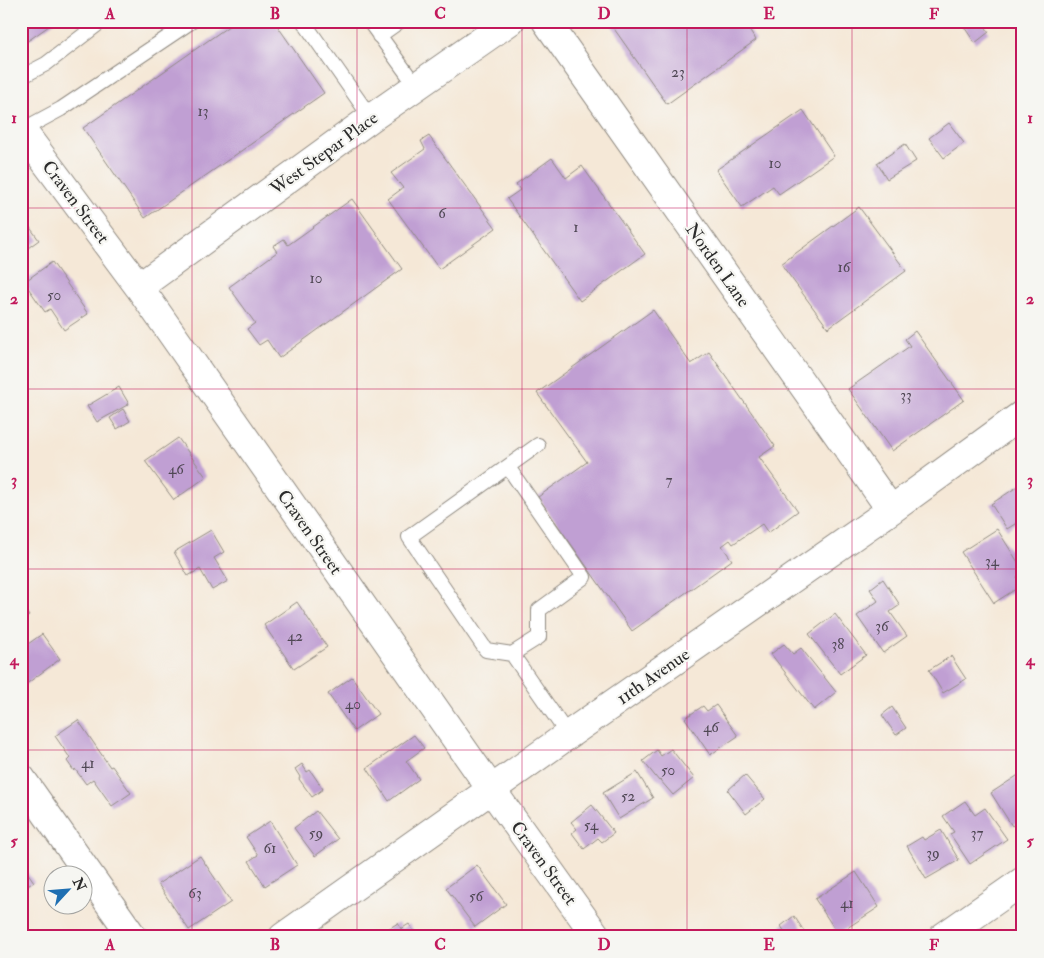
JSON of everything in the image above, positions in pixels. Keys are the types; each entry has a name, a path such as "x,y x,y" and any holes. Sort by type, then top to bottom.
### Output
{"street":[{"name":"West Stepar Place","path":"139,287 371,118 510,21"},
{"name":"Norden Lane","path":"546,21 891,510"},
{"name":"Craven Street","path":"21,130 139,287 597,937"},
{"name":"11th Avenue","path":"283,937 491,789 891,510 1023,414"},
{"path":"21,778 133,937"},
{"path":"943,937 1023,882"}],"lane":[{"path":"21,77 46,64 102,21"},
{"path":"21,130 61,109 192,21"},
{"path":"303,21 371,118"},
{"path":"369,21 416,86"},
{"path":"379,36 400,21"},
{"path":"508,467 584,577 539,610 539,637 512,654 486,650 408,536 538,446"},
{"path":"512,654 568,735"}],"building":[{"path":"21,21 56,21 22,45"},
{"path":"236,21 274,21 324,93 145,218 83,128"},
{"path":"612,21 744,21 756,40 667,104 610,23"},
{"path":"960,21 981,21 989,32 975,43"},
{"path":"803,110 834,156 779,194 773,186 742,207 716,170"},
{"path":"949,123 964,143 944,158 929,138"},
{"path":"429,136 496,228 439,269 388,199 403,188 391,173 425,149 421,141"},
{"path":"905,144 916,161 887,179 877,163"},
{"path":"552,158 566,178 582,166 645,254 580,301 507,199 520,190 516,184"},
{"path":"352,199 402,269 279,358 267,340 259,345 247,329 255,323 229,287 277,252 273,246 284,239 288,245"},
{"path":"859,207 906,271 828,328 781,264"},
{"path":"21,215 39,240 21,253"},
{"path":"52,262 88,314 64,330 50,309 45,312 24,282"},
{"path":"653,310 691,364 709,352 775,446 759,457 798,511 768,533 762,524 733,544 730,540 722,546 732,560 632,631 538,497 587,462 537,393"},
{"path":"915,331 964,400 892,451 848,389 910,346 905,339"},
{"path":"119,387 129,404 97,422 87,406"},
{"path":"123,409 130,421 117,429 110,418"},
{"path":"178,438 206,477 174,500 145,461"},
{"path":"1023,483 1023,519 1007,529 991,504"},
{"path":"997,529 1023,570 1023,573 1017,577 1022,585 994,603 961,552"},
{"path":"211,530 224,552 214,558 228,581 212,590 200,569 188,576 174,552"},
{"path":"883,579 900,605 890,612 907,636 883,653 857,616 878,601 870,589"},
{"path":"297,602 327,647 294,669 264,625"},
{"path":"21,604 29,616 21,621"},
{"path":"835,614 866,655 840,674 809,634"},
{"path":"42,634 60,659 21,688 21,649"},
{"path":"784,644 793,654 801,648 836,692 814,710 771,654"},
{"path":"951,656 966,679 943,693 929,670"},
{"path":"352,677 378,714 354,731 328,694"},
{"path":"716,705 738,736 710,755 685,718 703,706 707,711"},
{"path":"892,707 906,728 896,735 882,715"},
{"path":"78,720 110,767 112,766 131,793 112,806 93,779 86,784 75,769 74,771 67,761 70,758 55,736"},
{"path":"414,735 424,748 406,761 419,779 389,801 367,768"},
{"path":"671,749 694,778 673,795 643,761 657,750 661,756"},
{"path":"302,764 307,772 310,770 323,789 312,797 299,779 300,777 295,769"},
{"path":"637,772 653,798 619,819 603,793"},
{"path":"1023,772 1023,819 1012,826 991,793"},
{"path":"745,775 765,799 746,814 728,790"},
{"path":"965,801 975,815 985,808 1007,839 970,864 950,834 954,832 943,816"},
{"path":"592,805 614,833 602,842 598,838 584,849 572,833 577,829 571,822"},
{"path":"316,811 338,839 315,856 294,828"},
{"path":"270,821 297,865 265,886 249,861 258,855 246,837"},
{"path":"941,830 959,860 926,879 907,846 922,837 924,840"},
{"path":"200,856 231,902 189,930 158,884"},
{"path":"21,863 34,882 21,890"},
{"path":"477,865 506,904 475,927 446,888"},
{"path":"856,872 879,907 838,934 815,899"},
{"path":"794,916 808,937 788,937 781,926"},
{"path":"398,923 401,929 409,924 418,937 386,937 391,934 388,929"}]}
